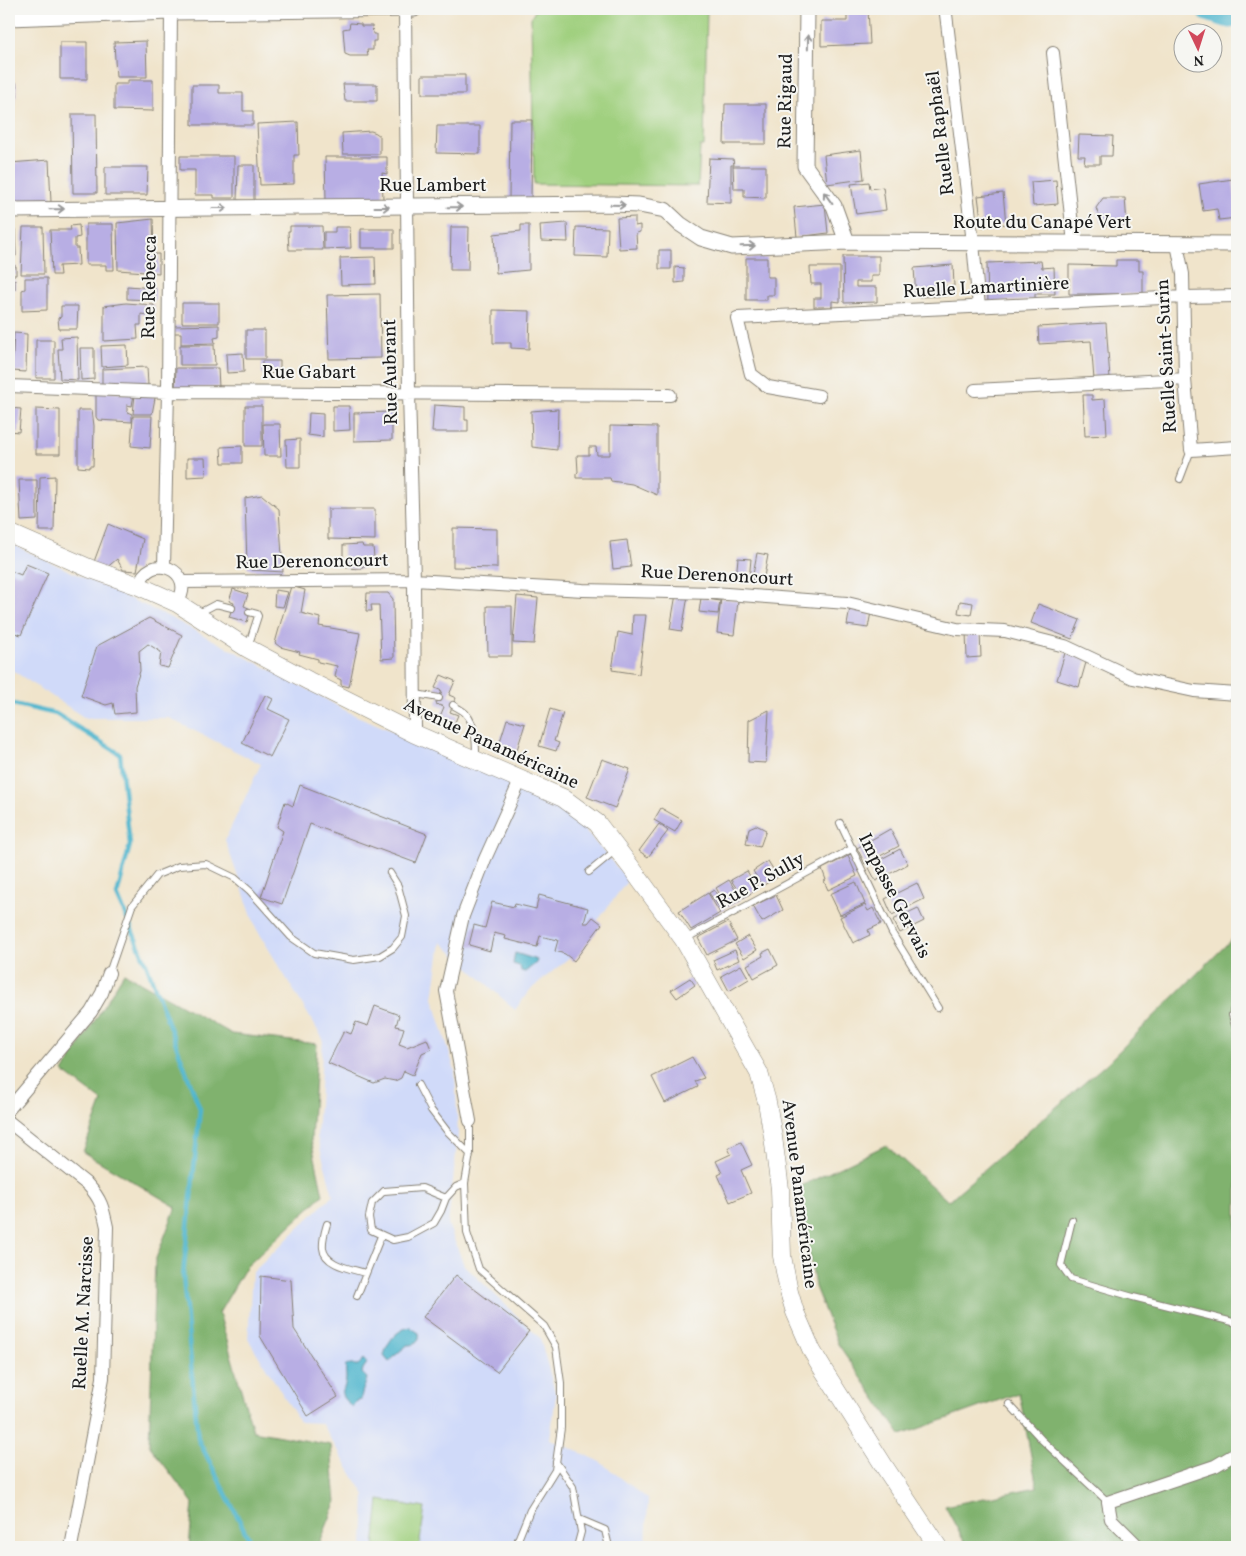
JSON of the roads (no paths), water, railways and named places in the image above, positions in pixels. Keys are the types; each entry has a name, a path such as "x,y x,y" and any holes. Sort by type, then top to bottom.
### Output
{"main road":[{"name":"Avenue Panaméricaine","path":"9,533 91,570 139,586 177,603 247,648 415,734 563,798 597,823 684,940 755,1066 762,1083 773,1137 780,1189 784,1271 802,1329 824,1371 938,1547"}],"street":[{"path":"9,18 171,11 408,9"},
{"name":"Rue Aubrant","path":"408,9 406,206 416,694 415,734"},
{"name":"Rue Rigaud","path":"807,9 805,166 834,206 847,242"},
{"name":"Rue Rebecca","path":"164,566 168,392 171,11"},
{"name":"Ruelle Raphaël","path":"946,14 979,307"},
{"path":"1053,53 1074,243"},
{"name":"Rue Lambert","path":"9,210 170,207 639,205 665,210 680,224 700,238 732,247 847,242"},
{"name":"Route du Canapé Vert","path":"847,242 1237,244"},
{"name":"Ruelle Saint-Surin","path":"1177,244 1183,274 1185,379 1191,450 1237,447"},
{"name":"Ruelle Lamartinière","path":"819,396 768,387 751,374 737,318 1237,296"},
{"path":"975,390 1185,379"},
{"name":"Rue Gabart","path":"9,386 168,392 670,395"},
{"path":"139,586 146,573 154,568 164,566 175,572 182,582 181,597 177,603"},
{"name":"Rue Derenoncourt","path":"182,582 414,580 583,590 714,593 846,603 957,628 1005,631 1065,646 1133,678 1194,691 1237,694"},
{"path":"470,1120 446,991 463,916 488,851 521,779"},
{"path":"9,1109 91,1012 102,994 109,974"},
{"name":"Ruelle M. Narcisse","path":"9,1122 88,1185 98,1196 103,1207 107,1227 104,1378 71,1547"},
{"path":"1139,1547 1111,1519 1108,1502 1215,1466 1237,1453"}],"lane":[{"path":"1180,479 1191,450"},
{"path":"196,615 216,604 232,608"},
{"path":"247,648 258,616 249,612"},
{"path":"416,694 439,698"},
{"path":"453,705 466,714 471,724 476,738 475,760"},
{"name":"Impasse Gervais","path":"840,824 892,933 938,1008"},
{"path":"589,872 617,848"},
{"name":"Rue P. Sully","path":"684,940 853,848"},
{"path":"109,974 132,906 157,875 179,866 206,864 235,878 250,890 291,937 306,948 314,953 354,960 380,956 393,948 402,937 406,916 398,886 390,873"},
{"path":"1237,995 1232,1015 1237,1032"},
{"path":"418,1085 431,1110 447,1132 470,1154"},
{"path":"470,1120 470,1154 465,1182 467,1233 479,1269 544,1326 556,1347 561,1383 561,1428 555,1470 530,1510 515,1547"},
{"path":"446,1198 422,1188 384,1191 372,1202 369,1217 371,1230 393,1240 408,1236 434,1223 446,1198 456,1187 465,1182"},
{"path":"1072,1220 1062,1265 1071,1278 1133,1297 1237,1323"},
{"path":"327,1224 322,1248 326,1257 337,1264 365,1274"},
{"path":"357,1296 381,1236"},
{"path":"1009,1404 1042,1440 1108,1502"},
{"path":"556,1462 573,1487 581,1532 576,1547"},
{"path":"579,1519 605,1530 609,1547"}],"water":[{"path":"515,953 537,960 536,963 525,972 521,971 520,966 513,964"},
{"path":"410,1327 419,1333 418,1341 415,1344 407,1345 389,1362 384,1356 390,1341 400,1331"},
{"path":"364,1359 367,1363 362,1373 367,1378 361,1400 355,1402 352,1407 342,1396 346,1378 346,1365 358,1365"}],"waterway":[{"path":"1208,9 1230,16 1237,15"},
{"path":"9,703 56,714 120,754 130,845 117,895 146,963 200,1109 183,1276 198,1439 253,1547"}]}
